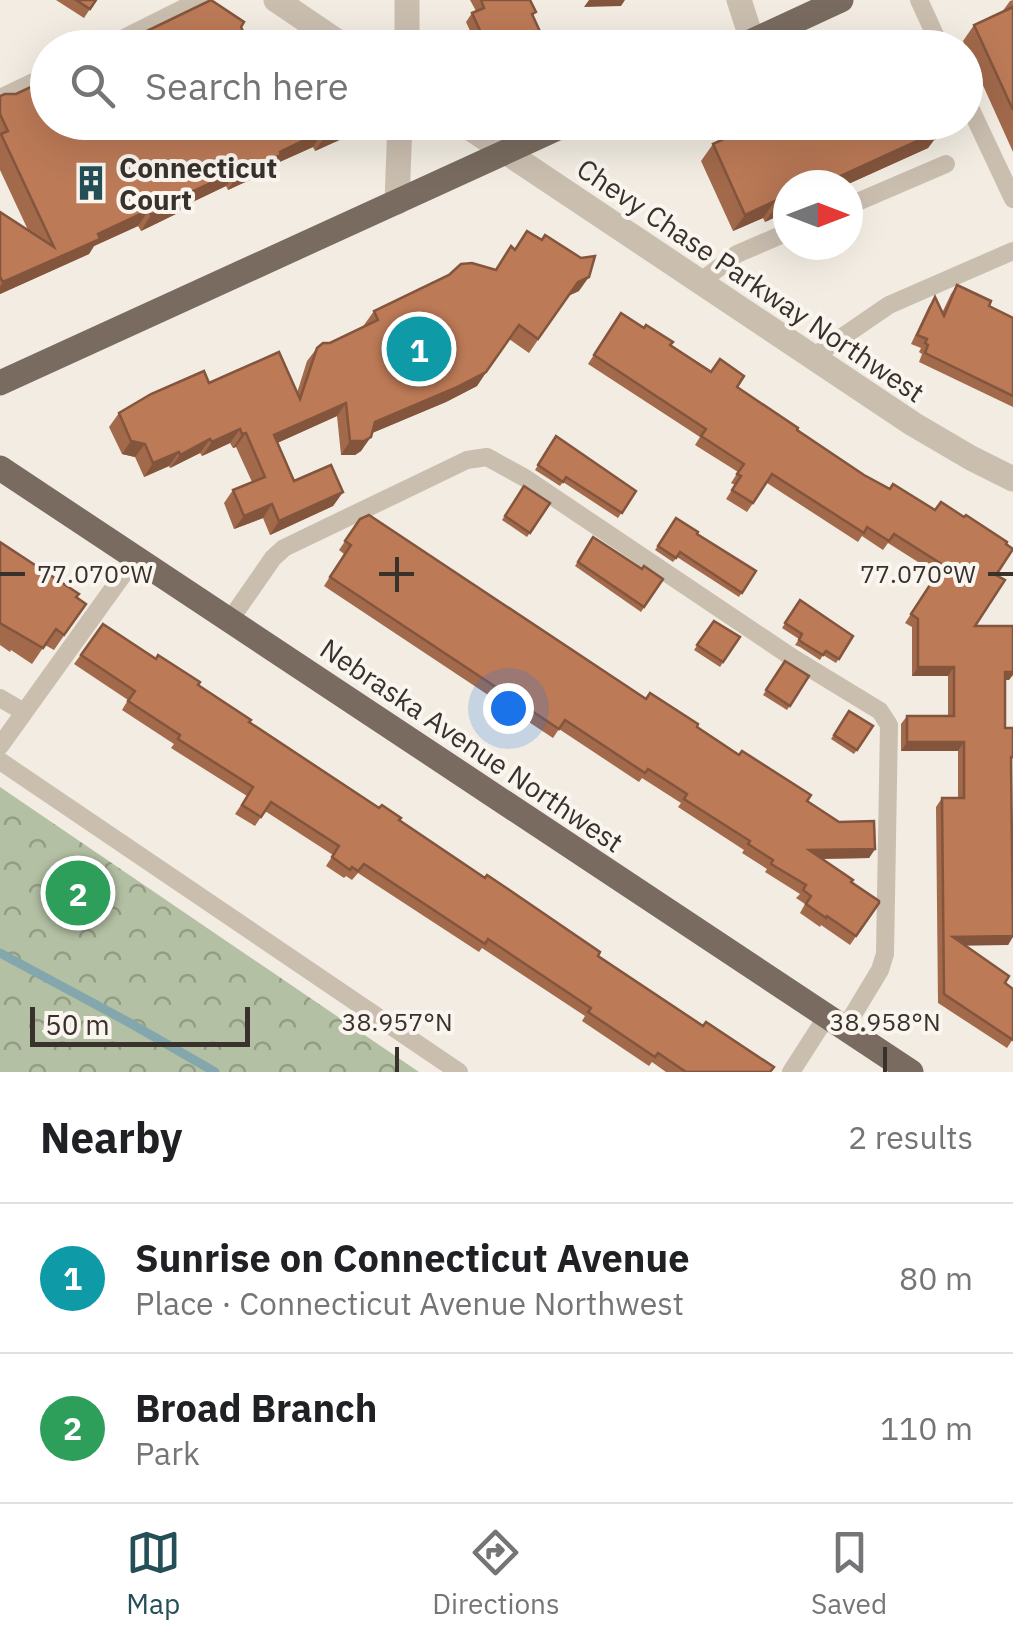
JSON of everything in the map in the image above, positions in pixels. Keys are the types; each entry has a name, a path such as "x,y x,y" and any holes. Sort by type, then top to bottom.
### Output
{"main road":[{"path":"775,30 841,0"},
{"path":"0,383 532,140"},
{"name":"Nebraska Avenue Northwest","path":"0,468 911,1072"}],"street":[{"path":"276,0 320,30"},
{"path":"408,0 408,30"},
{"path":"739,0 742,30"},
{"path":"397,202 399,140"},
{"name":"Chevy Chase Parkway Northwest","path":"488,140 928,433 1013,479"}],"lane":[{"path":"140,30 200,0"},
{"path":"919,0 933,30"},
{"path":"0,98 30,84"},
{"path":"983,135 1013,199"},
{"path":"863,200 946,164"},
{"path":"700,282 737,254 773,238"},
{"path":"813,357 889,305 1013,251"},
{"path":"230,620 272,558 284,548 466,460 487,457 557,499 792,658 880,711 889,725 885,954 880,970 791,1072"},
{"path":"0,746 135,558"},
{"path":"0,698 24,712"},
{"path":"0,761 459,1072"}],"green space":[{"path":"0,787 419,1072 0,1072"}],"building":[{"path":"76,0 96,0 90,9"},
{"path":"211,0 244,22 242,30 149,30"},
{"path":"481,0 530,0 539,30 480,30 472,13 484,8"},
{"path":"1013,7 1013,110 983,45 983,30 976,30 974,25"},
{"name":"Connecticut Court","path":"30,87 30,140 305,140 280,152 281,155 238,174 236,171 151,215 149,210 98,234 100,239 3,282 0,212 54,247 1,134 8,131 0,114 0,96"},
{"path":"722,140 919,140 854,170 773,170 773,202 745,215 713,144"},
{"path":"527,231 542,240 545,235 581,258 595,256 589,277 578,282 538,339 519,325 486,372 375,422 371,437 364,441 350,441 346,403 274,435 294,481 331,465 343,492 279,521 272,504 244,516 233,490 265,477 246,433 242,434 240,429 153,463 145,444 131,441 119,413 204,371 209,383 279,352 300,399 317,348 323,343 378,320 374,311 449,275 461,264 496,270 511,246 515,250"},
{"path":"957,285 991,301 989,306 1013,318 1013,396 925,353 927,339 917,335 935,297 944,316"},
{"path":"621,313 673,342 670,345 711,372 720,359 744,376 737,387 864,475 890,489 893,484 935,510 941,502 1013,549 996,575 1005,580 975,626 1013,626 1013,672 1005,672 1005,728 1013,728 1013,936 953,937 1009,976 1005,983 1013,989 1013,1040 944,994 942,798 964,798 964,742 907,742 907,716 954,716 954,667 918,667 918,619 911,614 943,565 894,534 889,541 867,527 864,533 772,474 753,503 732,490 744,464 701,436 706,429 594,355"},
{"path":"556,436 636,491 622,513 566,477 563,482 538,465"},
{"path":"524,486 550,503 530,533 505,516"},
{"path":"369,515 646,699 650,693 739,755 742,751 811,795 807,801 839,822 874,821 875,849 809,850 879,901 856,936 806,904 811,896 803,890 806,885 771,864 773,860 748,844 750,841 684,799 687,794 648,769 645,773 565,720 559,729 330,577 351,545 345,541 360,519"},
{"path":"676,518 756,571 742,593 680,552 676,558 658,546"},
{"path":"593,537 663,579 644,607 578,562"},
{"path":"0,542 79,594 76,597 86,604 64,635 56,629 43,648 0,623"},
{"path":"800,600 853,636 839,659 803,643 799,640 802,634 785,623"},
{"path":"714,621 740,637 723,662 697,645"},
{"path":"103,624 200,682 198,685 249,722 379,808 382,805 485,878 487,875 508,889 600,952 598,956 703,1026 706,1022 774,1067 770,1072 686,1072 658,1053 655,1057 588,1012 591,1008 488,939 485,944 364,864 358,871 352,867 350,870 332,857 339,846 271,802 261,817 242,805 253,787 128,701 135,691 81,655"},
{"path":"785,661 809,676 790,706 766,690"},
{"path":"849,711 873,726 857,750 834,735"}],"waterway":[{"path":"0,953 215,1072"}],"place":[{"name":"Connecticut Court","path":"91,183"},
{"name":"Sunrise on Connecticut Avenue","path":"419,349"},
{"name":"Broad Branch","path":"78,893"}]}
